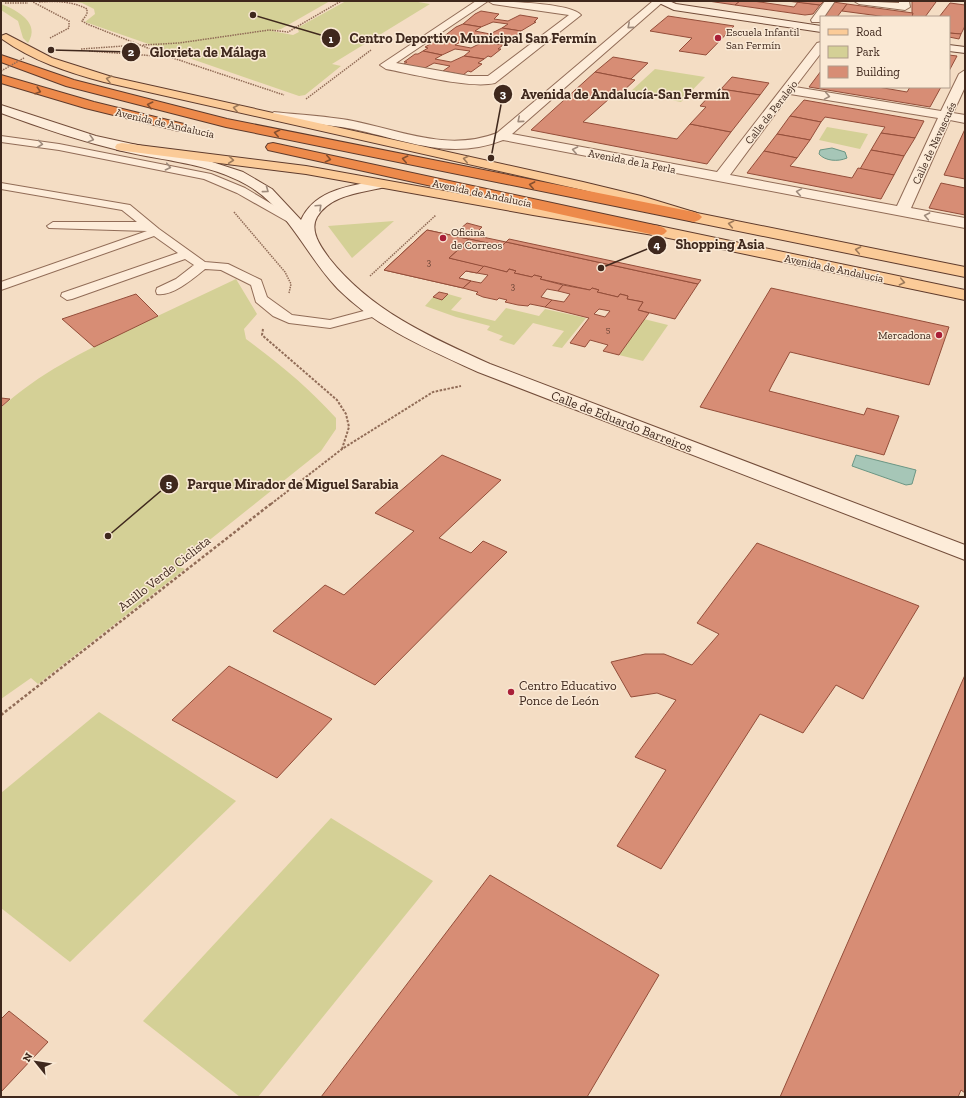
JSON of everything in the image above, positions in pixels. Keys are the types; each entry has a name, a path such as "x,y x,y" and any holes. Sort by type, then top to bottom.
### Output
{"highway":[{"name":"Avenida de Andalucía","path":"1,58 70,83 226,123 694,217"},
{"name":"Avenida de Andalucía","path":"1,79 110,111 191,129"},
{"name":"Avenida de Andalucía","path":"260,144 659,231"}],"main road":[{"path":"4,37 27,52 87,74 582,186 636,199 694,217"},
{"path":"122,147 283,166 380,184 659,231"},
{"name":"Avenida de Andalucía","path":"694,217 965,272"},
{"name":"Avenida de Andalucía","path":"659,231 965,295"}],"street":[{"path":"483,1 386,64 469,80 492,80 576,15 570,12 493,1"},
{"path":"274,116 352,125 439,144 470,146 492,141 502,136 660,1 819,23"},
{"path":"683,1 819,23"},
{"path":"822,16 830,1"},
{"path":"858,1 905,4"},
{"path":"950,40 965,42"},
{"name":"Calle de Peralejo","path":"720,178 820,46"},
{"path":"950,48 965,50"},
{"name":"Calle de Navascués","path":"902,211 965,74"},
{"path":"788,90 965,120"},
{"path":"1,109 62,131 122,147"},
{"name":"Avenida de la Perla","path":"502,136 965,223"},
{"name":"Calle de Eduardo Barreiros","path":"122,147 201,164 242,176 275,197 343,285 375,312 426,342 484,368 965,553"},
{"path":"309,241 307,223 311,214 326,200 341,192 380,184"}],"lane":[{"path":"1,139 60,147 207,176 227,182 253,195 294,221"},
{"path":"1,186 126,208 151,229 202,265 224,267 257,283 261,299 278,313 289,319 330,324 375,312"},
{"path":"53,226 151,229"},
{"path":"1,286 151,229"},
{"path":"67,296 188,254"},
{"path":"162,291 180,282 202,265"}],"path":[{"path":"31,1 69,21 68,28 48,40"},
{"path":"173,58 75,50 179,43 264,32 269,30 288,32 341,1"},
{"path":"39,2 66,2 80,5 87,9 87,14 82,21 173,58 290,96"},
{"path":"5,3 28,3"},
{"path":"1,71 24,58"},
{"path":"367,278 442,210"},
{"name":"Anillo Verde Ciclista","path":"1,715 185,569 342,449 433,392 461,386"}],"green space":[{"path":"71,1 330,1 281,29 272,31 293,35 299,32 297,28 346,1 412,1 430,4 332,64 341,66 305,95 299,96 85,22 95,14 94,9 82,3"},
{"path":"1,4 20,14 29,23 32,29 28,43 23,38 18,21 1,10"},
{"path":"655,69 705,77 681,102 630,92"},
{"path":"827,127 868,134 860,149 819,140"},
{"path":"394,221 352,258 328,226"},
{"path":"236,279 257,314 244,329 246,339 270,357 315,396 336,418 336,429 321,451 177,566 185,569 38,684 31,678 1,699 1,408 31,384 78,355"},
{"path":"448,294 462,298 451,310 495,321 506,308 539,316 545,309 586,318 562,348 552,346 564,331 533,323 514,345 499,340 503,336 487,330 490,326 456,317 425,306 433,297 442,300"},
{"path":"644,319 668,325 643,361 619,355"},
{"path":"99,712 236,801 70,962 1,908 1,793"},
{"path":"331,818 433,881 258,1097 240,1097 143,1021"}],"shaded area":[{"path":"832,148 845,152 847,158 832,160 819,154 820,150"},
{"path":"856,455 916,470 912,484 906,485 852,466"}],"building":[{"path":"708,1 740,1 735,5"},
{"path":"740,1 753,1 794,7 798,2 820,5 813,14 805,15 735,5"},
{"path":"787,1 821,1 823,2 820,5"},
{"path":"912,1 936,2 926,16 912,16"},
{"path":"833,2 847,4 838,16 823,16"},
{"path":"950,3 965,5 965,26 961,34 950,33 950,16 940,16"},
{"path":"847,4 913,13 912,16 880,16 842,11"},
{"path":"481,11 499,14 494,19 508,21 520,15 538,18 534,22 536,22 521,31 502,28 508,24 493,22 481,27 463,24"},
{"path":"668,16 734,26 706,55 679,51 692,38 650,31"},
{"path":"463,24 481,27 475,31 490,34 502,28 521,31 509,42 503,45 483,42 489,37 474,35 462,41 443,37 456,27"},
{"path":"950,33 961,34 959,39 950,37"},
{"path":"443,37 462,41 455,45 471,48 483,42 503,45 498,49 501,49 491,57 488,56 484,59 464,56 470,51 455,49 442,55 423,51 428,48 425,47"},
{"path":"423,51 442,55 435,59 451,62 464,56 484,59 478,63 482,64 471,72 468,71 463,75 443,71 450,66 434,63 421,70 401,66 415,54"},
{"path":"950,55 957,56 950,69"},
{"path":"613,57 648,63 631,79 595,72"},
{"path":"595,72 635,80 622,92 618,91 583,122 677,139 690,124 731,132 707,164 531,130"},
{"path":"820,72 820,88 884,88 907,92 909,88 940,88 930,107 809,87"},
{"path":"732,77 769,83 760,95 721,89"},
{"path":"721,89 760,95 731,132 690,124 706,107 700,106 712,93 717,93"},
{"path":"804,100 924,121 915,138 881,133 885,127 825,117 821,122 790,116"},
{"path":"790,116 821,122 810,140 777,134"},
{"path":"965,129 965,179 944,175"},
{"path":"881,133 915,138 904,156 871,150"},
{"path":"777,134 810,140 797,158 764,151"},
{"path":"871,150 904,156 894,175 860,169"},
{"path":"764,151 797,158 790,166 852,178 858,168 894,175 881,199 747,173"},
{"path":"941,183 965,188 965,215 929,208"},
{"path":"467,223 482,227 476,233 460,229"},
{"path":"427,230 469,239 461,246 464,247 461,250 458,250 449,258 484,266 477,273 466,271 459,278 471,281 463,288 384,270"},
{"path":"427,230 469,239 461,246 464,247 461,250 458,250 449,258 484,266 477,273 466,271 459,278 471,281 463,288 384,270"},
{"path":"459,232 506,242 502,246 454,236"},
{"path":"469,239 502,246 506,242 698,284 675,319 638,310 643,302 627,299 628,296 620,294 618,297 597,292 599,290 592,288 590,290 540,279 542,277 534,275 532,277 514,273 516,271 509,269 507,272 449,258 458,250 461,250 464,247 461,246"},
{"path":"509,239 701,280 698,284 506,242"},
{"path":"484,266 507,272 509,269 516,271 514,273 532,277 534,275 542,277 540,279 563,285 558,291 547,289 541,297 552,300 545,307 530,304 528,306 518,305 505,302 507,300 499,298 497,300 483,297 476,294 478,292 463,288 471,281 481,283 488,275 477,273"},
{"path":"563,285 590,290 592,288 599,290 597,292 618,297 620,294 628,296 627,299 643,302 638,310 649,313 619,355 603,351 608,345 590,340 585,347 570,343 589,318 545,307 552,300 564,302 570,294 558,291","holes":["599,309 610,311 605,317 594,314"]},
{"path":"771,288 949,327 929,385 790,352 772,385 769,391 864,415 867,408 899,416 884,455 700,407"},
{"path":"439,292 448,294 442,300 433,297"},
{"path":"136,294 158,316 94,347 62,319"},
{"path":"1,398 10,399 1,407"},
{"path":"442,455 501,480 439,538 471,553 483,541 507,552 375,685 273,631 325,585 344,595 414,531 375,513"},
{"path":"757,543 919,606 863,699 836,685 803,733 760,714 661,869 617,846 666,770 635,757 676,700 657,693 631,697 611,662 645,654 664,654 692,665 719,634 697,623"},
{"path":"229,666 332,719 277,778 172,720"},
{"path":"965,675 965,1093 961,1090 958,1097 780,1097"},
{"path":"490,875 659,975 587,1097 321,1097"},
{"path":"9,1011 48,1042 1,1092 1,1019"}],"place":[{"name":"Centro Deportivo Municipal San Fermín","path":"253,15"},
{"name":"Escuela Infantil San Fermín","path":"718,38"},
{"name":"Glorieta de Málaga","path":"51,50"},
{"name":"Avenida de Andalucía-San Fermín","path":"491,158"},
{"name":"Oficina de Correos","path":"443,238"},
{"name":"Shopping Asia","path":"601,268"},
{"name":"Mercadona","path":"939,335"},
{"name":"Parque Mirador de Miguel Sarabia","path":"108,536"},
{"name":"Centro Educativo Ponce de León","path":"511,692"}]}
